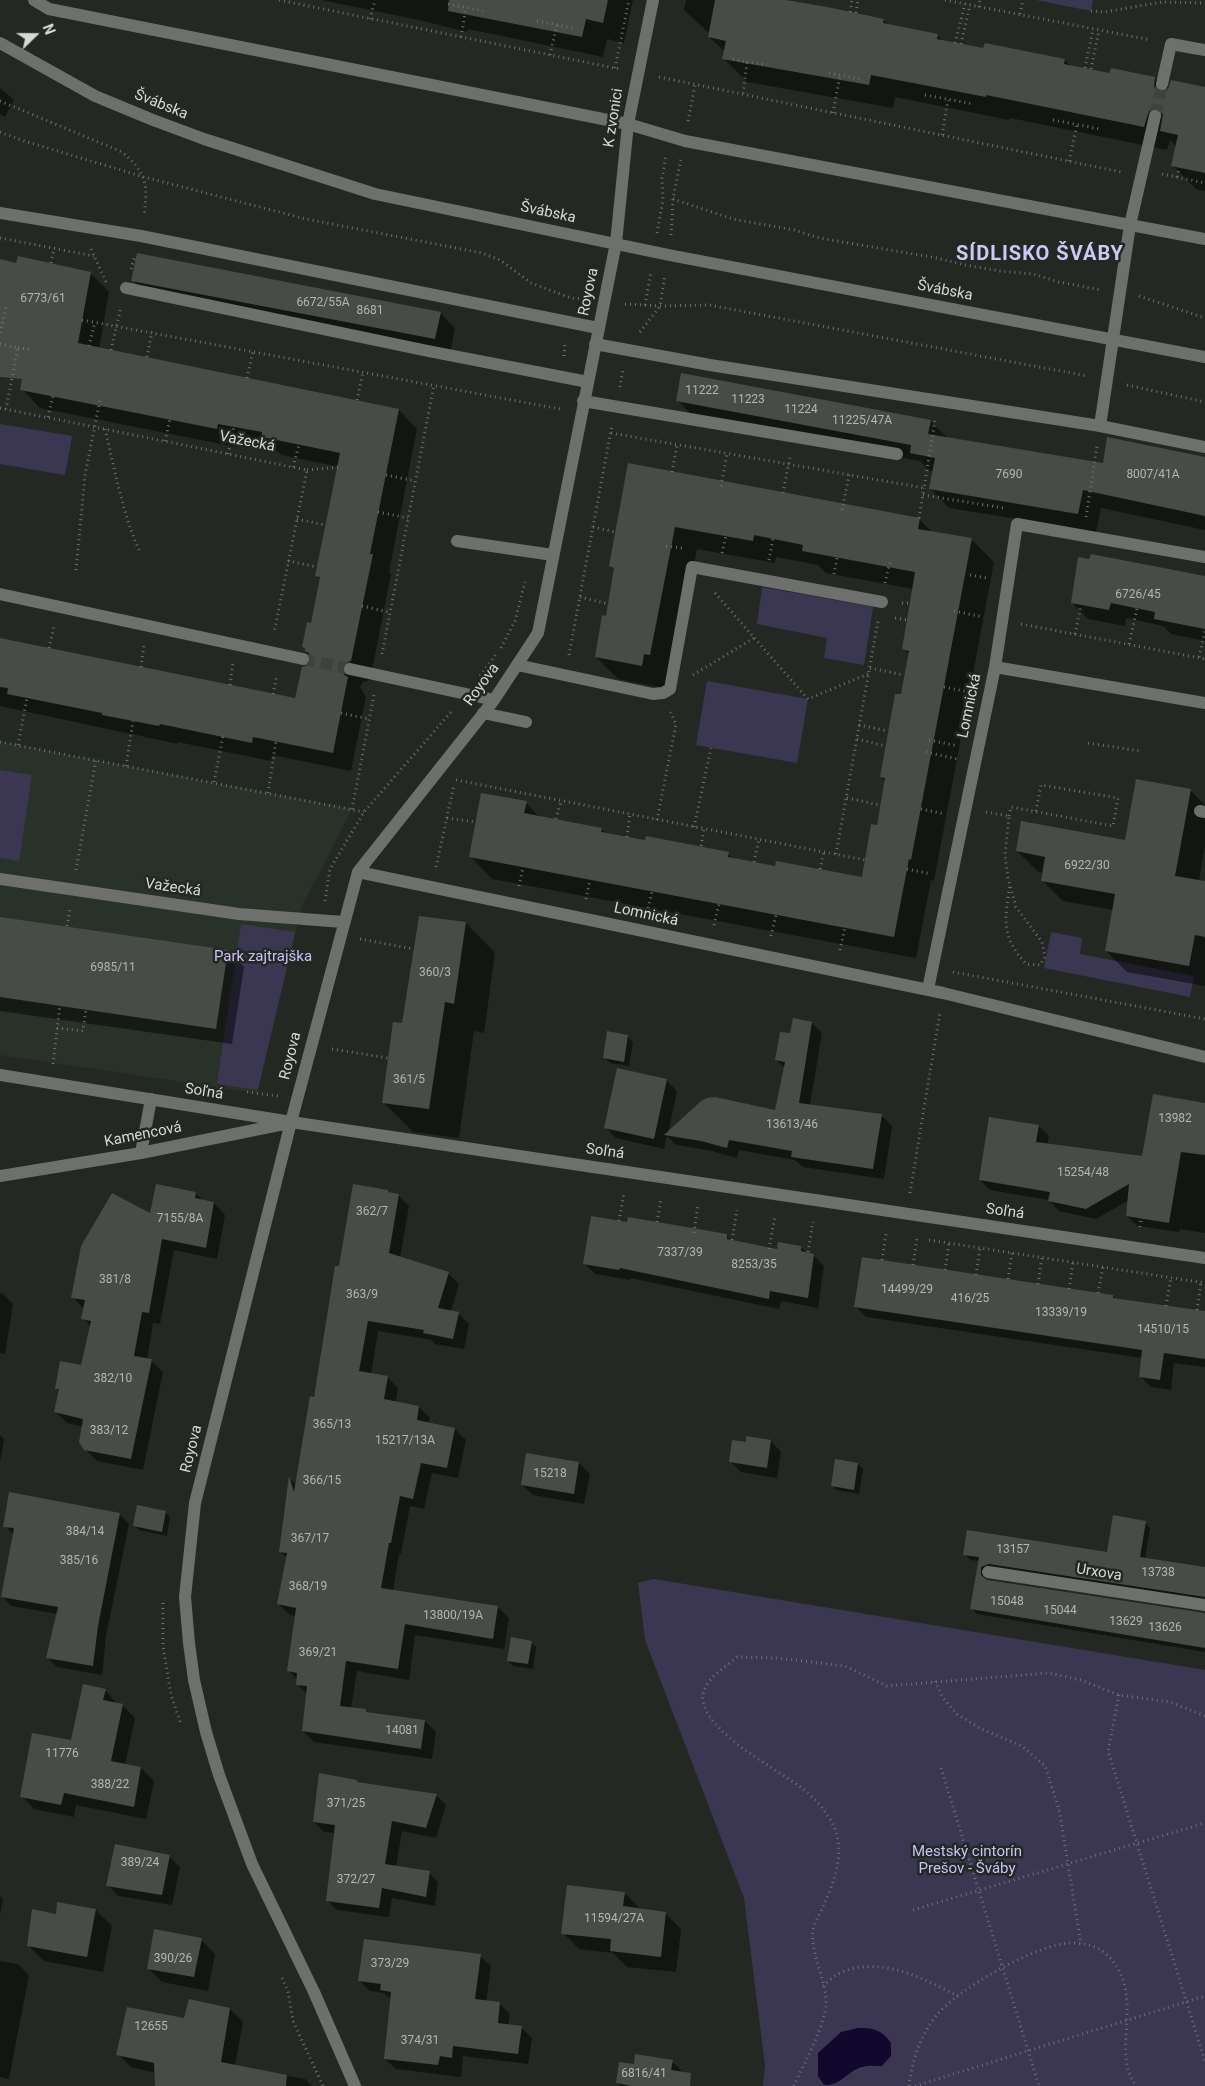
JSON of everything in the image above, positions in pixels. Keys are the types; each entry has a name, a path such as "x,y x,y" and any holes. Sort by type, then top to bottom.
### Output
{"street":[{"path":"34,0 49,10 628,124 685,141 1205,239"},
{"name":"K zvonici","path":"616,243 628,124 653,0"},
{"name":"Švábska","path":"0,43 95,96 204,139 375,194 654,252 1205,357"},
{"path":"1162,84 1171,44 1205,50"},
{"path":"1100,426 1130,225 1154,116"},
{"path":"0,213 141,236 598,328"},
{"name":"Royova","path":"355,2086 314,1992 245,1846 218,1775 206,1732 194,1680 185,1597 195,1503 291,1122 343,922 358,872 494,700 538,633 583,400 616,243"},
{"path":"126,288 428,351 588,382"},
{"path":"595,344 626,351 1100,426 1205,446"},
{"path":"583,400 896,454"},
{"path":"995,667 1017,524 1205,557"},
{"path":"457,541 553,555"},
{"path":"670,689 692,567 882,602"},
{"path":"0,594 303,659"},
{"name":"Royova","path":"517,665 653,694 663,694 670,689"},
{"name":"Lomnická","path":"928,990 995,667 1205,703"},
{"path":"350,669 494,700"},
{"path":"483,713 526,722"},
{"name":"Lomnická","path":"358,872 944,993 1205,1057"},
{"name":"Važecká","path":"0,879 238,914 343,922"},
{"name":"Soľná","path":"0,1075 291,1122 1205,1258"},
{"path":"141,1154 151,1100"},
{"name":"Kamencová","path":"0,1176 141,1154 291,1122"},
{"name":"Urxova","path":"988,1572 1205,1605"}],"path":[{"path":"279,0 1070,161 1205,183"},
{"path":"370,19 375,0"},
{"path":"614,68 629,0"},
{"path":"850,12 852,0"},
{"path":"856,13 858,0"},
{"path":"945,0 1171,44"},
{"path":"979,7 980,0"},
{"path":"1020,14 1023,0"},
{"path":"1091,11 1106,12 1162,2 1205,2"},
{"path":"448,4 483,10"},
{"path":"956,43 965,4"},
{"path":"961,44 970,5"},
{"path":"460,37 466,8"},
{"path":"537,21 573,28"},
{"path":"550,55 557,25"},
{"path":"1085,68 1093,29"},
{"path":"1091,70 1099,30"},
{"path":"733,59 767,65"},
{"path":"743,94 748,62"},
{"path":"829,73 860,79"},
{"path":"833,113 840,75"},
{"path":"685,141 695,85"},
{"path":"925,95 974,104"},
{"path":"942,135 948,100"},
{"path":"0,101 122,152 136,164 144,177 146,201 141,236 111,350"},
{"path":"1053,120 1100,129"},
{"path":"1070,161 1077,125"},
{"path":"0,132 144,177 306,219 482,253 500,260 532,283 572,298 644,305 709,305 1107,380 1205,402"},
{"path":"644,305 663,200 662,178 669,137"},
{"path":"1177,177 1179,168"},
{"path":"673,199 733,219 794,230 819,238 937,258 991,270 1033,274 1059,282 1104,291 1120,291 1205,318"},
{"path":"81,226 109,288"},
{"path":"0,238 94,256"},
{"path":"51,263 54,248"},
{"path":"558,418 566,323 572,298"},
{"path":"116,304 120,312"},
{"path":"0,333 6,307"},
{"path":"82,320 560,409"},
{"path":"89,346 95,322"},
{"path":"147,357 152,332"},
{"path":"0,344 29,349"},
{"path":"6,409 18,348"},
{"path":"247,378 253,351"},
{"path":"565,675 626,351"},
{"path":"357,400 363,372"},
{"path":"352,809 434,385"},
{"path":"48,418 52,396"},
{"path":"76,570 85,475 100,400"},
{"path":"919,518 938,400"},
{"name":"Važecká","path":"0,408 294,468 307,470 340,467"},
{"path":"165,441 170,419"},
{"path":"1088,508 1100,426"},
{"path":"228,454 234,427"},
{"path":"104,429 119,491 132,535 139,550"},
{"path":"611,433 924,488"},
{"path":"783,492 794,437"},
{"path":"294,468 299,444"},
{"path":"672,472 677,445"},
{"path":"721,486 727,454"},
{"path":"270,652 307,470"},
{"path":"386,475 415,481"},
{"path":"842,510 849,476"},
{"path":"923,495 1004,508 1003,517"},
{"path":"378,512 408,518"},
{"path":"297,519 325,525"},
{"path":"593,527 615,532"},
{"path":"322,921 330,869 364,812 468,693 500,650 515,621 533,552"},
{"path":"288,561 317,567"},
{"path":"692,567 808,699 868,674"},
{"path":"970,575 990,579"},
{"path":"580,598 608,604"},
{"path":"836,854 882,602"},
{"path":"1075,634 1081,605"},
{"path":"362,606 390,612"},
{"path":"982,626 986,608"},
{"path":"1129,644 1137,608"},
{"path":"954,612 984,617"},
{"path":"1002,620 1205,659"},
{"path":"1199,658 1205,631"},
{"path":"670,689 754,638"},
{"path":"870,668 904,675"},
{"path":"968,701 970,692"},
{"path":"18,745 28,698"},
{"path":"341,714 369,719"},
{"path":"126,766 133,721"},
{"path":"657,820 676,724"},
{"path":"860,725 888,731"},
{"path":"214,782 223,736"},
{"path":"956,768 962,737"},
{"path":"857,739 885,746"},
{"path":"929,740 960,746"},
{"path":"268,793 276,741"},
{"path":"0,742 364,812"},
{"path":"1088,743 1140,751"},
{"path":"694,826 711,748"},
{"path":"926,752 957,759"},
{"path":"73,890 96,760"},
{"path":"433,776 865,860"},
{"path":"450,787 455,780"},
{"path":"435,874 455,780"},
{"path":"1010,884 1006,932 1015,951 1026,964 1040,965 1045,958 1042,942 1016,907 1010,884 1005,855 1011,807 1036,812 1113,826 1118,798 1040,785 1036,812"},
{"path":"846,798 880,805"},
{"path":"556,819 560,801"},
{"path":"946,823 949,805"},
{"path":"966,809 1009,816"},
{"path":"627,837 630,814"},
{"path":"447,818 475,822"},
{"path":"701,846 704,829"},
{"path":"754,862 759,839"},
{"path":"820,870 824,852"},
{"path":"518,890 523,867"},
{"path":"586,902 590,880"},
{"path":"647,914 652,891"},
{"path":"704,925 714,926 719,904"},
{"path":"638,912 656,916"},
{"path":"776,915 770,937 779,939"},
{"path":"840,950 845,928"},
{"path":"358,939 414,949"},
{"path":"831,948 848,952"},
{"path":"932,968 1205,1019"},
{"path":"907,1214 944,993"},
{"path":"60,1005 53,1064 62,1066"},
{"path":"58,1028 83,1030 86,1009"},
{"path":"329,1049 388,1058"},
{"path":"273,1119 281,1087"},
{"path":"238,1090 279,1096"},
{"path":"620,1221 624,1193"},
{"path":"657,1222 661,1198"},
{"path":"694,1233 698,1204"},
{"path":"732,1240 737,1210"},
{"path":"769,1249 775,1216"},
{"path":"808,1252 812,1222"},
{"path":"882,1260 886,1234"},
{"path":"913,1265 917,1238"},
{"path":"945,1270 949,1243"},
{"path":"976,1275 980,1248"},
{"path":"1008,1279 1012,1253"},
{"path":"1038,1284 1042,1258"},
{"path":"1069,1288 1073,1262"},
{"path":"1098,1293 1102,1267"},
{"path":"1166,1306 1171,1278"},
{"path":"1197,1310 1201,1282"},
{"path":"163,1595 163,1646 171,1694 182,1729"},
{"path":"794,2086 820,2025 826,2004 813,1930 835,1878 840,1855 835,1830 821,1806 799,1785 738,1744 714,1721 703,1706 704,1689 716,1674 738,1657 777,1658 846,1666 887,1686 1048,1673 1081,1680 1119,1695 1170,1702 1205,1716"},
{"path":"935,1681 943,1698 957,1714 981,1729 1022,1746 1045,1766 1058,1808 1081,1944"},
{"path":"1119,1695 1108,1751 1205,2061"},
{"path":"941,1768 1039,2086"},
{"path":"913,1910 1205,1823"},
{"path":"909,2086 911,2069 919,2043 936,2015 958,1996 1024,1957 1047,1948 1070,1943 1089,1944 1105,1953 1118,1966 1126,1988 1128,2020 1127,2059 1132,2081 1137,2086"},
{"path":"823,1986 838,1974 860,1967 884,1967 916,1975 958,1996"},
{"path":"280,1974 288,1991 293,2021 323,2086"},
{"path":"915,2086 1205,1996"}],"shaded area":[{"path":"0,742 352,809 302,906 257,1093 0,1055"},
{"path":"858,2028 873,2029 884,2035 891,2043 891,2056 882,2066 862,2067 840,2081 824,2085 818,2076 818,2053 841,2032"}],"green space":[{"path":"1036,0 1093,0 1091,11"},
{"path":"0,424 72,436 65,475 0,464"},
{"path":"762,587 873,607 864,665 824,658 827,638 757,624"},
{"path":"707,681 808,699 797,763 696,745"},
{"path":"0,770 32,775 19,861 0,858"},
{"name":"Park zajtrajška","path":"241,924 295,932 258,1090 217,1084"},
{"path":"1051,932 1082,938 1080,954 1194,976 1190,997 1044,968"},
{"name":"Mestský cintorín Prešov - Šváby","path":"654,1579 1205,1670 1205,2086 763,2086 765,2065 744,1898 645,1640 638,1583"}],"building":[{"path":"449,0 608,0 603,23 586,19 582,37 448,11"},
{"path":"715,0 786,0 827,7 884,19 883,23 938,34 937,39 983,48 985,43 1065,59 1064,64 1109,73 1111,68 1155,77 1154,87 1161,92 1168,89 1171,80 1205,87 1205,173 1171,166 1178,135 1160,131 1163,114 1157,108 1149,111 1144,127 986,95 986,97 871,75 869,85 722,59 726,41 708,37"},
{"path":"137,253 441,312 435,339 131,281"},
{"path":"18,256 91,272 78,343 399,409 370,554 373,554 351,661 344,663 342,668 344,675 348,677 333,753 253,737 252,743 160,724 159,726 102,715 102,713 7,694 8,688 0,687 0,638 295,698 302,667 309,665 311,660 309,653 302,647 307,622 311,623 320,577 315,576 340,453 262,437 262,432 218,424 217,429 20,390 22,379 0,377 0,259 16,263"},
{"path":"681,373 931,420 928,434 1103,463 1107,437 1205,457 1205,516 1083,490 1078,514 929,489 935,458 910,453 911,445 676,401"},
{"path":"628,463 920,518 918,529 972,538 911,860 909,859 894,937 469,857 481,793 527,801 524,813 602,828 601,832 645,840 646,836 729,852 728,857 775,866 776,861 862,877 871,824 877,825 885,778 880,777 895,694 901,694 909,651 902,649 915,572 802,551 803,545 754,535 753,541 675,527 650,655 644,654 642,666 595,657 602,615 606,616 614,568 609,566"},
{"path":"1091,554 1205,576 1205,629 1154,619 1155,612 1111,603 1109,610 1071,603 1078,557 1089,559"},
{"path":"1136,779 1191,789 1175,876 1205,881 1205,937 1195,935 1189,966 1105,951 1115,894 1041,881 1045,857 1016,851 1021,821 1125,840"},
{"path":"419,916 466,922 454,1004 445,1002 429,1109 382,1103 393,1022 402,1023"},
{"path":"0,917 228,950 216,1029 0,997"},
{"path":"793,1018 812,1022 799,1103 882,1114 873,1169 791,1157 792,1151 729,1140 727,1148 701,1141 664,1135 701,1101 707,1098 715,1097 775,1110 785,1062 775,1060 780,1032 790,1033"},
{"path":"607,1031 628,1035 624,1062 603,1058"},
{"path":"617,1068 667,1079 654,1139 604,1128"},
{"path":"1153,1094 1205,1103 1205,1155 1181,1152 1169,1223 1126,1216 1129,1184 1086,1209 1048,1201 1050,1192 979,1180 989,1117 1039,1125 1036,1142 1142,1156"},
{"path":"156,1184 196,1192 195,1198 214,1202 206,1248 162,1239 149,1313 142,1312 134,1356 152,1359 131,1459 84,1450 79,1442 83,1419 54,1412 59,1389 55,1389 60,1361 81,1365 91,1321 81,1319 85,1300 71,1298 81,1246 112,1193 150,1213"},
{"path":"353,1184 388,1190 388,1192 399,1194 389,1253 449,1272 438,1308 459,1312 453,1339 423,1333 424,1330 368,1321 359,1371 388,1376 384,1399 419,1406 417,1420 455,1428 447,1468 421,1463 413,1499 400,1496 381,1588 498,1606 493,1639 405,1624 398,1669 346,1661 340,1706 366,1709 366,1712 425,1720 421,1749 302,1731 307,1686 296,1685 297,1673 287,1671 296,1608 277,1604 287,1553 279,1552 289,1476 294,1492 310,1396 314,1397 335,1266 339,1266"},
{"path":"591,1216 627,1222 628,1217 727,1234 727,1239 777,1249 778,1242 801,1246 801,1251 814,1254 808,1298 770,1291 769,1299 620,1268 619,1270 583,1264"},
{"path":"862,1257 1205,1311 1205,1359 1164,1353 1160,1380 1139,1377 1142,1350 854,1307"},
{"path":"746,1436 771,1440 767,1468 729,1462 732,1440 746,1442"},
{"path":"526,1453 579,1462 574,1494 521,1485"},
{"path":"835,1459 858,1463 854,1490 831,1486"},
{"path":"9,1492 120,1513 98,1626 93,1666 46,1658 58,1607 1,1597 14,1528 3,1527"},
{"path":"137,1505 166,1511 162,1532 133,1526"},
{"path":"1113,1515 1146,1521 1140,1557 1205,1567 1205,1597 989,1564 981,1567 981,1575 987,1580 1205,1613 1205,1648 970,1609 979,1557 963,1555 967,1530 1107,1552"},
{"path":"511,1637 532,1641 528,1664 507,1661"},
{"path":"83,1684 106,1689 103,1700 123,1704 111,1761 141,1767 134,1807 64,1793 61,1805 20,1797 32,1733 71,1740"},
{"path":"319,1773 357,1780 357,1782 437,1794 426,1828 392,1821 385,1864 430,1871 426,1897 382,1888 379,1908 326,1901 335,1825 313,1822"},
{"path":"115,1844 170,1855 162,1895 106,1886"},
{"path":"567,1885 625,1892 623,1906 666,1912 661,1957 610,1951 611,1939 561,1934"},
{"path":"57,1902 96,1909 87,1957 27,1946 32,1909 56,1914"},
{"path":"154,1929 202,1938 194,1977 147,1969"},
{"path":"364,1939 481,1954 475,1999 500,2002 498,2023 522,2026 518,2054 453,2046 452,2058 440,2056 438,2065 384,2059 391,1992 380,1990 381,1984 358,1981"},
{"path":"189,1999 230,2008 221,2062 287,2075 286,2086 155,2086 154,2063 116,2055 127,2007 184,2018"},
{"path":"635,2054 673,2060 671,2070 691,2073 690,2086 631,2086 616,2083 619,2062 634,2064"}],"tunnel":[{"path":"1155,116 1162,84"},
{"path":"303,659 350,669"}],"district":[{"name":"SÍDLISKO ŠVÁBY","path":"1040,255"}]}
